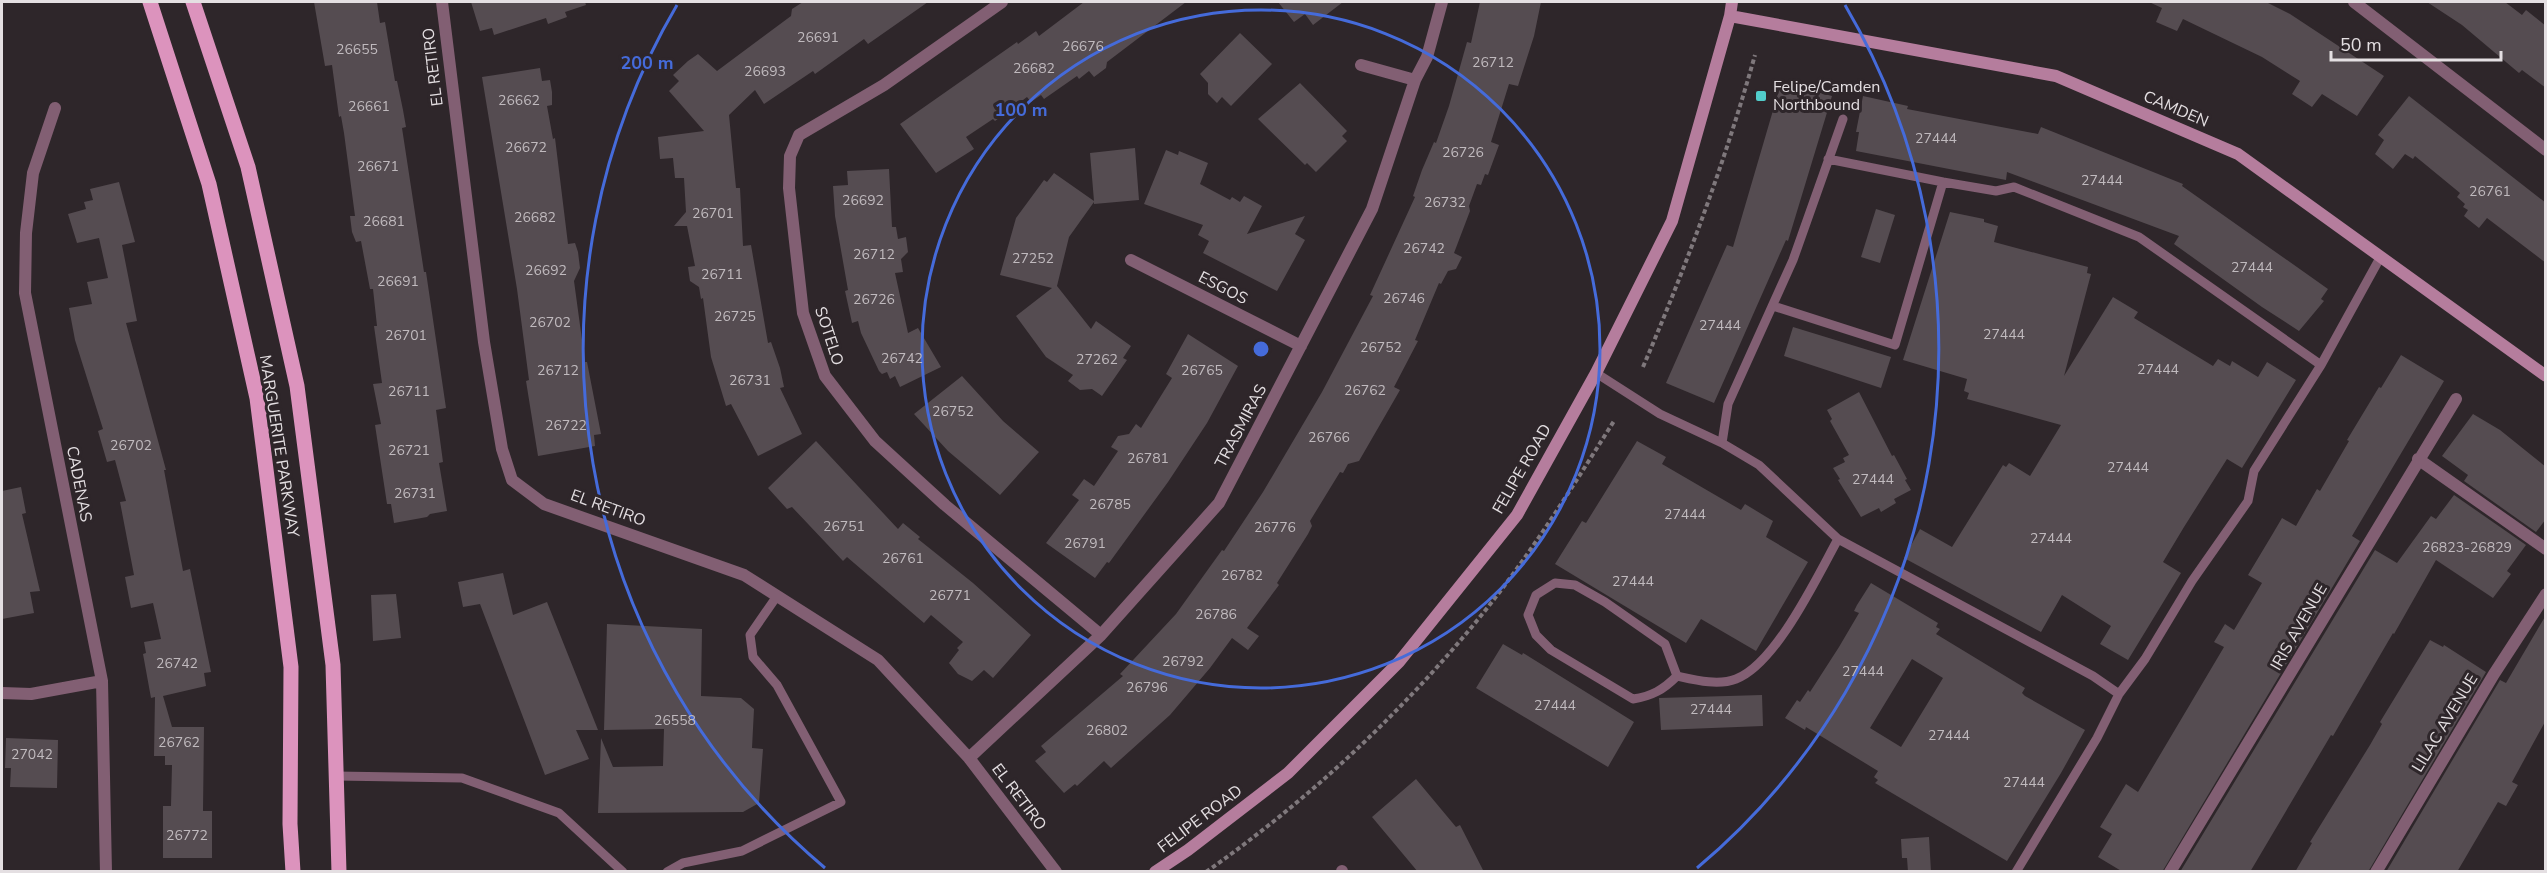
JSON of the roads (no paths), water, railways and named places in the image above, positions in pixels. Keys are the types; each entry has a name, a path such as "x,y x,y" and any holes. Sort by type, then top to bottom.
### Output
{"main road":[{"name":"MARGUERITE PARKWAY","path":"150,2 209,184 257,398 291,667 290,824 293,872"},
{"name":"MARGUERITE PARKWAY","path":"194,2 248,167 297,386 333,664 339,872"},
{"name":"FELIPE ROAD","path":"1155,872 1188,850 1288,773 1399,662 1517,515 1596,373 1672,221 1732,2"},
{"name":"CAMDEN","path":"1730,16 2056,76 2238,154 2546,376"}],"street":[{"name":"EL RETIRO","path":"442,2 484,342 502,449 512,480 544,504 744,575 878,660 969,758 1056,872"},
{"name":"SOTELO","path":"1002,2 884,85 799,135 790,156 789,188 803,313 825,376 875,441 945,505 1101,635"},
{"name":"TRASMIRAS","path":"969,758 1101,635 1219,503 1372,208 1415,80 1427,57 1442,2"},
{"path":"2354,2 2546,150"},
{"path":"1361,65 1415,80"},
{"name":"CADENAS","path":"55,108 33,173 26,233 25,293 102,681 106,872"},
{"name":"ESGOS","path":"1131,260 1301,346"},
{"name":"IRIS AVENUE","path":"2170,872 2456,399"},
{"path":"2418,459 2546,549"},
{"name":"LILAC AVENUE","path":"2376,872 2494,674 2546,594"},
{"path":"2,693 31,694 102,681"}],"lane":[{"path":"1722,443 1728,404 1793,260 1843,119"},
{"path":"1828,159 1943,183 1996,191 2014,188 2139,237 2320,365"},
{"path":"1773,306 1895,345 1943,183"},
{"path":"2016,872 2097,738 2119,694 2145,659 2192,581 2248,501 2254,471 2320,365 2381,256"},
{"path":"1596,373 1660,414 1722,443 1759,465 1838,539 2093,676 2119,694"},
{"path":"1677,676 1719,682 1734,680 1752,671 1778,641 1838,539"},
{"path":"1555,582 1575,585 1605,602 1665,644 1677,676 1666,688 1651,696 1634,699 1596,678 1551,650 1536,635 1528,615 1536,596 1555,582"},
{"path":"667,872 683,863 742,851 842,802 777,685 753,657 750,635 777,596"},
{"path":"336,776 462,778 559,813 623,872"}],"place":[{"name":"Felipe/Camden Northbound","path":"1761,96"}]}
